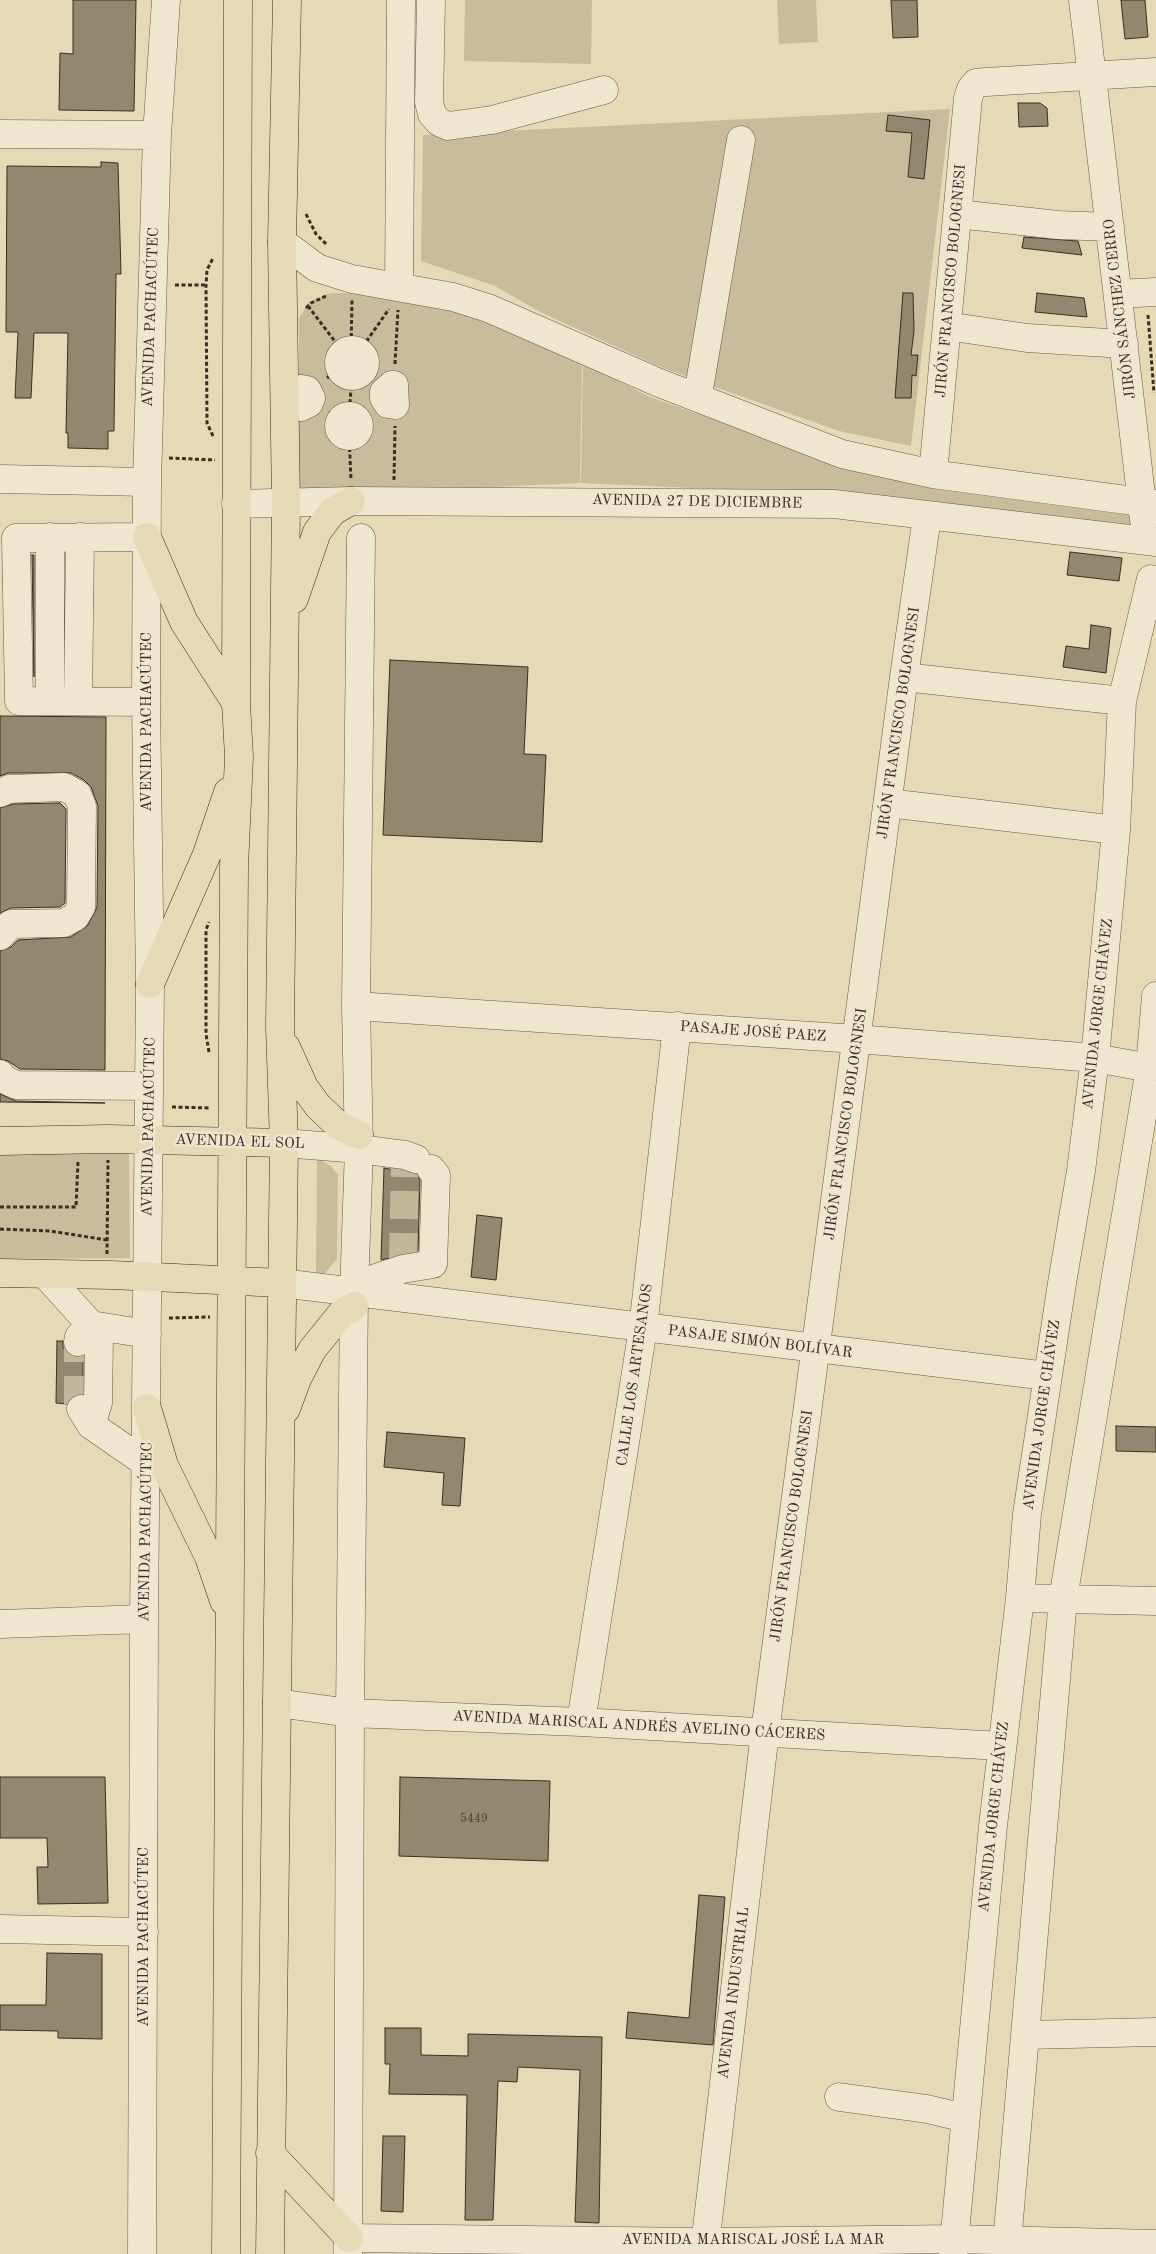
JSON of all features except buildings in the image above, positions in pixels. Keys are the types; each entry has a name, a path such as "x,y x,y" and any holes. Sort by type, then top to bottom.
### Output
{"main road":[{"path":"226,2254 233,1316 234,867 239,757 236,703 238,0"},
{"path":"270,2254 284,1143 280,1027 286,503 282,242 288,0"},
{"path":"285,644 297,587 318,532 332,512 351,501"},
{"path":"146,537 184,622 236,703"},
{"path":"150,984 208,854 239,757"},
{"path":"280,1027 294,1068 318,1106 359,1142"},
{"name":"AVENIDA EL SOL","path":"0,1141 108,1139 284,1143"},
{"path":"0,1273 148,1276 282,1283"},
{"path":"281,1428 297,1379 312,1350 354,1298"},
{"path":"147,1408 164,1466 209,1557 231,1623"},
{"path":"270,2153 349,2246"}],"street":[{"name":"AVENIDA PACHACÚTEC","path":"142,2254 144,1619 150,984 146,537 157,135 166,0"},
{"path":"399,292 401,0"},
{"path":"431,0 429,102 432,114 439,122 448,126 492,120 604,90"},
{"name":"JIRÓN SÁNCHEZ CERRO","path":"1083,0 1124,344 1149,503 1151,542"},
{"path":"1093,76 1156,72"},
{"name":"JIRÓN FRANCISCO BOLOGNESI","path":"933,474 968,98 971,89 976,84 986,82 1093,76"},
{"path":"0,134 157,135"},
{"path":"694,396 700,383 741,140"},
{"path":"958,214 1058,225 1110,226"},
{"path":"282,242 317,268 399,292 453,297 488,308 694,396 842,454 933,474 1149,503"},
{"path":"1118,294 1151,292"},
{"path":"947,326 1027,338 1124,344"},
{"path":"0,479 147,470"},
{"name":"AVENIDA 27 DE DICIEMBRE","path":"236,504 351,501 834,504 928,517 1151,542"},
{"name":"JIRÓN FRANCISCO BOLOGNESI","path":"765,1732 904,677 928,517"},
{"path":"78,701 80,537"},
{"path":"146,537 16,538 18,701 146,702"},
{"path":"349,2246 350,1713 354,1298 359,1142 356,1006 361,538"},
{"name":"AVENIDA JORGE CHÁVEZ","path":"1151,542 1151,579 1156,632"},
{"name":"AVENIDA JORGE CHÁVEZ","path":"954,2247 1001,1746 1020,1598 1027,1514 1047,1376 1081,1171 1095,1058 1116,830 1122,701 1151,579"},
{"path":"904,677 1122,701"},
{"path":"0,793 9,789 64,787 77,794 82,806 81,907 74,917 64,923 11,924 0,936"},
{"path":"888,803 1116,830"},
{"path":"1007,2248 1063,1599 1150,1068 1156,996"},
{"name":"PASAJE JOSÉ PAEZ","path":"356,1006 857,1039 1095,1058 1150,1068"},
{"name":"CALLE LOS ARTESANOS","path":"581,1722 643,1328 677,1026"},
{"path":"0,1074 2,1078 16,1084 149,1086"},
{"name":"AVENIDA EL SOL","path":"284,1143 359,1142 414,1160 436,1175 433,1264 403,1265 376,1278 354,1298"},
{"path":"45,1274 84,1334 100,1339 98,1403 84,1414 146,1463"},
{"path":"282,1283 354,1298"},
{"name":"PASAJE SIMÓN BOLÍVAR","path":"354,1298 643,1328 1047,1376"},
{"path":"84,1334 147,1326"},
{"path":"1020,1598 1156,1601"},
{"path":"0,1624 144,1619"},
{"name":"AVENIDA MARISCAL ANDRÉS AVELINO CÁCERES","path":"277,1702 350,1713 581,1722 1001,1746"},
{"name":"AVENIDA INDUSTRIAL","path":"705,2248 765,1732"},
{"path":"0,1929 144,1932"},
{"path":"1026,2035 1156,2032"},
{"path":"839,2097 927,2109 966,2118"},
{"name":"AVENIDA MARISCAL JOSÉ LA MAR","path":"349,2246 1007,2248 1156,2244"}],"path":[{"path":"152,284 206,285"},
{"path":"351,501 349,426 351,360 399,292"},
{"path":"394,488 399,292"},
{"path":"1151,292 1155,401"},
{"path":"303,314 308,306 330,294"},
{"path":"308,306 351,360"},
{"path":"147,470 216,460"},
{"path":"107,1275 108,1139"},
{"path":"0,1207 76,1207 79,1140"},
{"path":"0,1229 50,1231 107,1240"},
{"path":"147,1326 233,1316"}],"shaded area":[{"path":"465,0 592,0 591,64 464,61"},
{"path":"777,0 816,0 818,42 779,44"},
{"path":"950,109 911,446 839,431 656,365 540,312 495,286 421,261 423,135"},
{"path":"330,293 402,293 447,302 582,362 580,483 402,491 299,491 299,318 309,302"},
{"path":"583,363 650,397 835,462 1137,505 1139,535 824,494 581,483"},
{"path":"0,1153 129,1154 130,1258 0,1259"},
{"path":"317,1158 331,1166 338,1175 337,1259 321,1278 316,1275"}],"tunnel":[{"path":"403,1261 405,1159"},
{"path":"78,1342 78,1404"}]}
